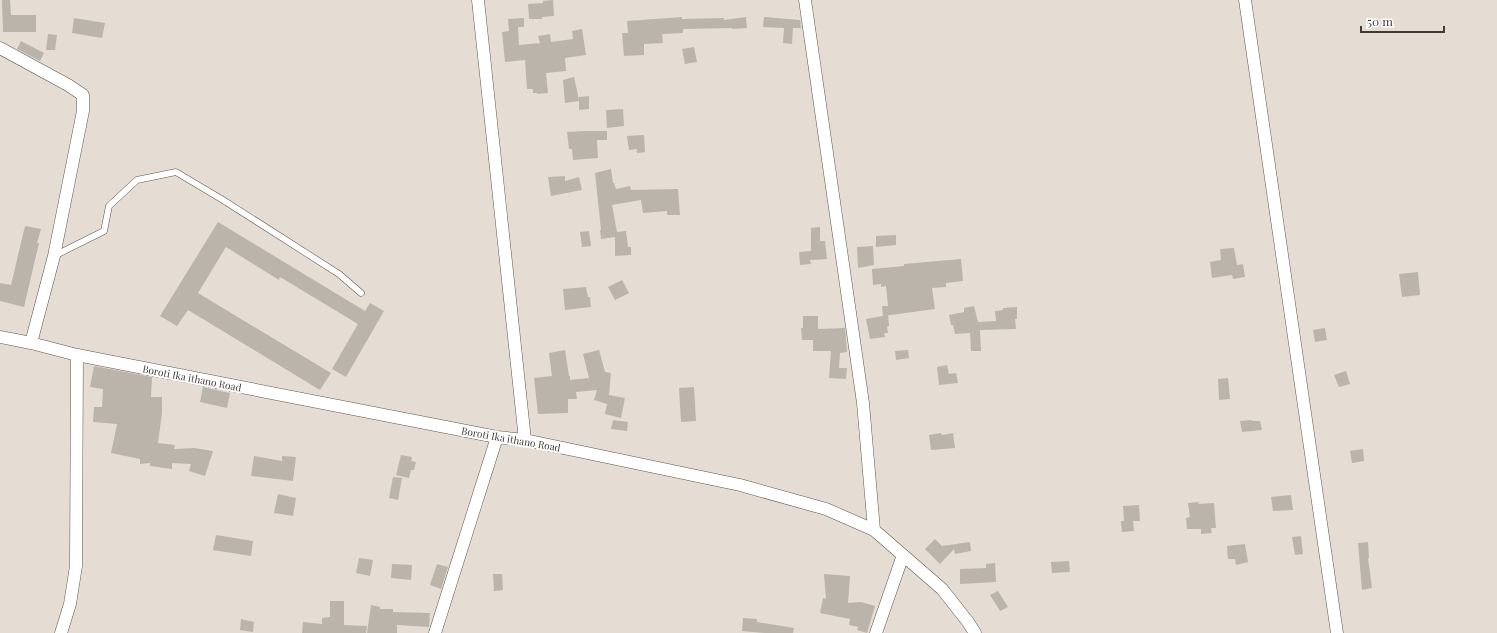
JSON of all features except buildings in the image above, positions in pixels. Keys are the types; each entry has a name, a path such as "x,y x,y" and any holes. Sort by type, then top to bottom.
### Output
{"street":[{"path":"478,0 525,440"},
{"path":"805,0 863,403 874,530"},
{"path":"1245,0 1337,633"},
{"path":"0,48 68,85 83,95 83,111 54,256 31,343"},
{"name":"Boroti Ika ithano Road","path":"0,337 31,343 77,355 496,437 525,440 740,485 826,509 874,530 942,589 968,622 974,633"},
{"path":"60,633 70,604 76,566 77,355"},
{"path":"435,633 496,437"},
{"path":"876,633 903,555"}],"lane":[{"path":"54,256 104,230 109,206 137,180 176,172 333,270 361,293"}]}
